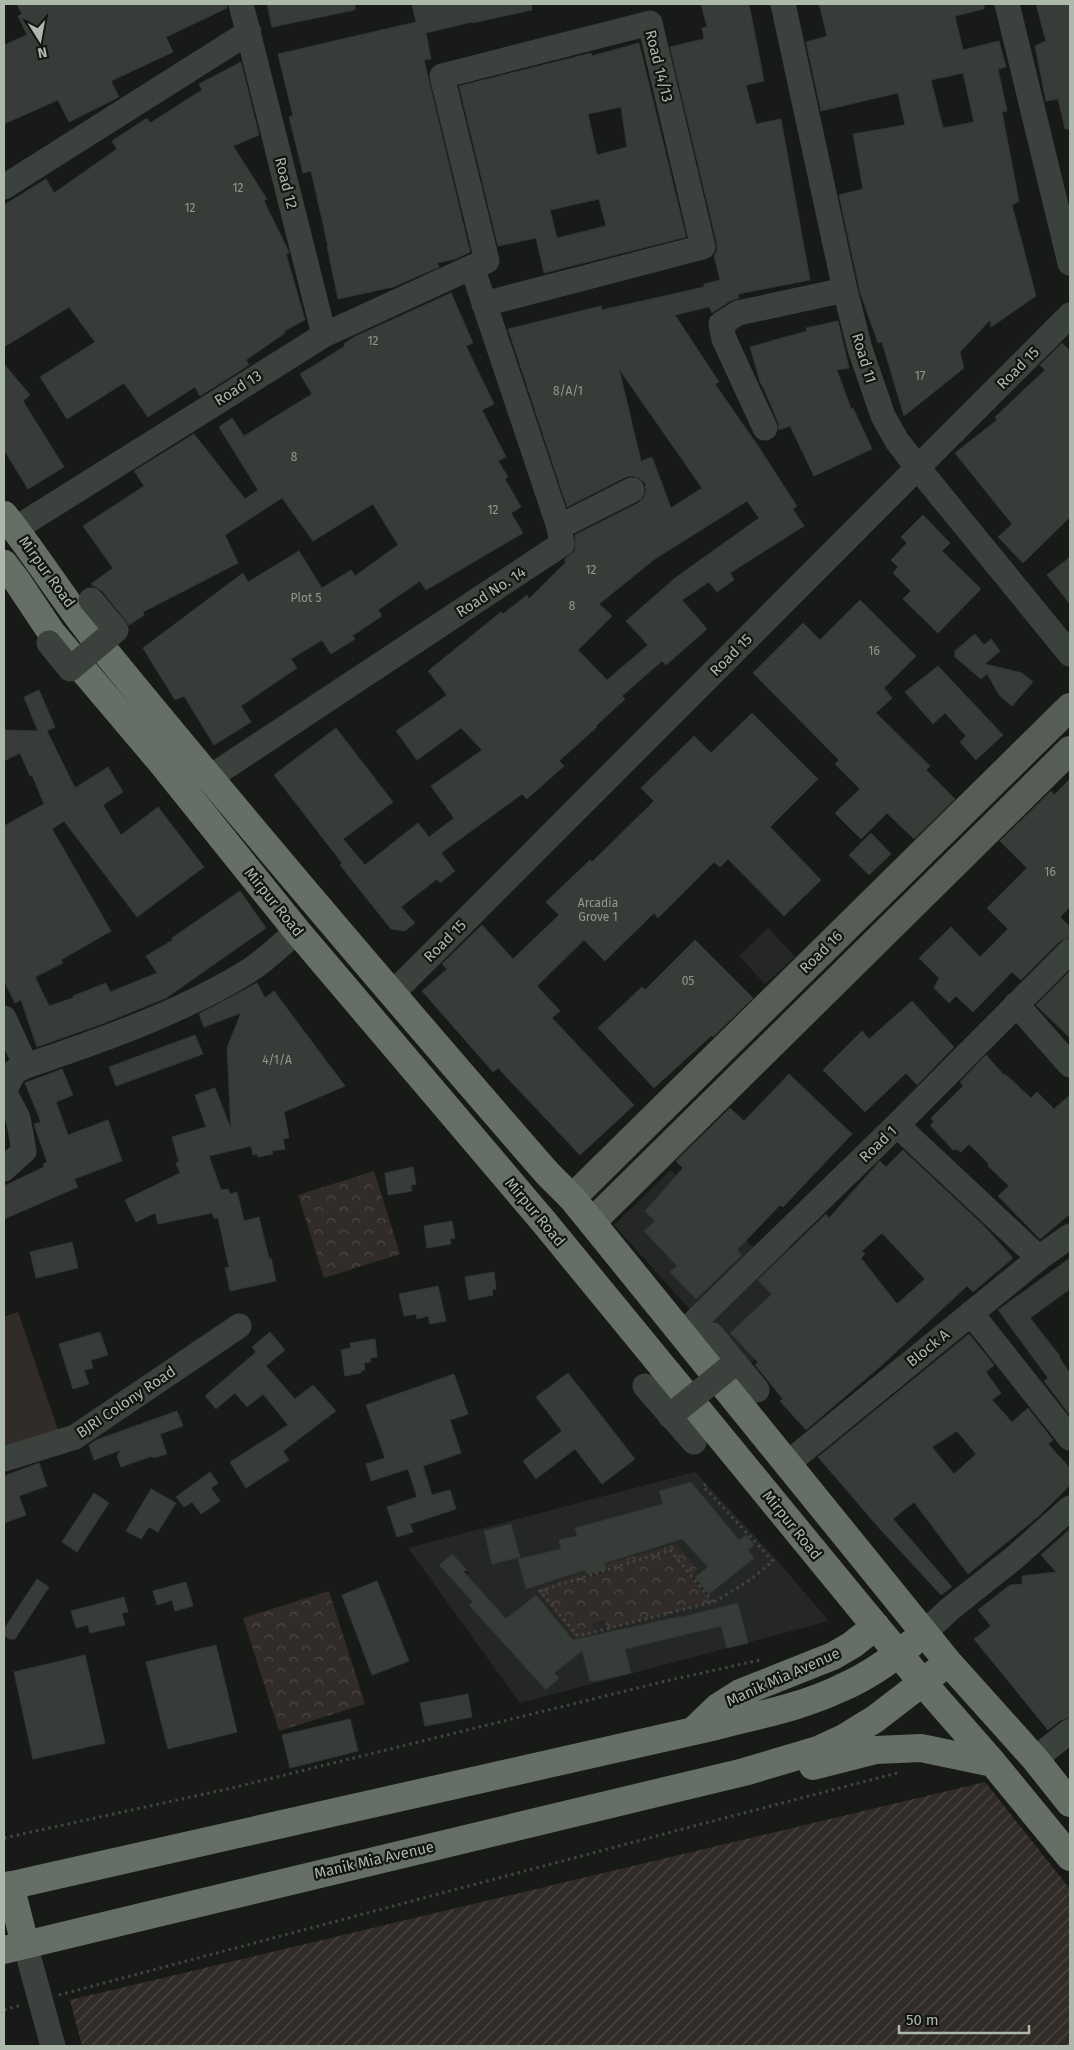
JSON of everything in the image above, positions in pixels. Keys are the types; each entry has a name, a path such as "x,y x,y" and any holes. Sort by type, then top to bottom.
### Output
{"highway":[{"name":"Mirpur Road","path":"9,522 93,636 209,778 392,994 547,1173 572,1198 948,1662 1034,1759 1070,1803"},
{"name":"Mirpur Road","path":"4,564 51,632 161,762 298,931 544,1222 898,1654 993,1763 1070,1857"},
{"path":"161,762 182,745"},
{"path":"544,1222 572,1198"},
{"name":"Manik Mia Avenue","path":"694,1730 718,1707 740,1693 833,1656 852,1645 876,1626"},
{"name":"Manik Mia Avenue","path":"7,1886 791,1707 841,1688 874,1670 898,1654 925,1632"},
{"name":"Manik Mia Avenue","path":"14,1947 744,1772 818,1750 844,1738 874,1719 948,1662"},
{"name":"Manik Mia Avenue","path":"744,1772 813,1766 876,1750 921,1748 993,1763"},
{"path":"7,1886 14,1947"}],"main road":[{"name":"Road 16","path":"572,1198 1070,706"},
{"name":"Road 16","path":"592,1222 1070,750"},
{"path":"851,923 874,944"}],"street":[{"name":"Road 12","path":"241,4 324,335"},
{"name":"Road 11","path":"783,4 845,290 860,349 883,416 897,441 918,468 1070,654"},
{"path":"1007,4 1070,263"},
{"name":"Road 14/13","path":"472,267 487,262 442,76 650,23 703,247 484,304"},
{"path":"4,187 249,32"},
{"path":"472,267 484,304"},
{"name":"Road 13","path":"9,522 324,335 472,267"},
{"path":"765,428 724,339 721,324 738,313 845,290"},
{"name":"Road No. 14","path":"209,778 562,544 484,304"},
{"name":"Road 15","path":"392,994 1070,315"},
{"path":"558,527 632,490"},
{"path":"49,643 70,670 116,630 91,600"},
{"path":"4,1169 24,1151 18,1118 4,1091 15,1071 117,1035 200,996 251,969 298,931"},
{"name":"Road 1","path":"682,1334 897,1125 1070,950"},
{"path":"1016,1004 1070,1065"},
{"path":"4,1018 26,1066"},
{"path":"897,1125 1039,1258"},
{"name":"Block A","path":"788,1463 1039,1258 1070,1236"},
{"path":"972,1313 1070,1438"},
{"name":"BJRI Colony Road","path":"4,1459 75,1437 239,1326"},
{"path":"712,1335 758,1390"},
{"path":"670,1416 735,1363"},
{"path":"645,1386 694,1442"},
{"path":"925,1632 951,1608 1014,1558 1070,1508"},
{"path":"1034,1759 1070,1731"},
{"path":"14,1947 40,2000 53,2046"}],"path":[{"path":"706,1484 703,1486 773,1562 750,1580 713,1602 578,1636 540,1591 670,1550 713,1602"},
{"path":"4,1838 232,1788 761,1659"},
{"path":"4,2010 694,1826 905,1772"}],"shaded area":[{"path":"768,928 795,957 765,984 739,956"},
{"path":"671,1170 757,1251 693,1313 614,1225"},
{"path":"784,1244 828,1291 747,1367 706,1324"},
{"path":"695,1472 776,1559 829,1621 747,1643 717,1609 727,1648 731,1647 520,1703 408,1548","holes":["691,1482 739,1540 746,1535 754,1545 704,1588 695,1577 708,1567 682,1539 605,1563 606,1570 586,1574 585,1570 526,1588 518,1559 561,1549 559,1540 577,1536 576,1528 663,1504 659,1491","511,1524 520,1557 492,1563 484,1531","452,1554 469,1573 457,1584 439,1565","606,1564 712,1602 607,1628 604,1620 592,1624 582,1573 585,1578 607,1572","482,1593 559,1678 546,1689 469,1605","536,1595 582,1651 560,1668 515,1612","692,1614 696,1631 625,1649 630,1673 591,1682 583,1656 593,1652 590,1636"]}],"green space":[{"path":"374,1171 400,1254 324,1278 298,1195"},
{"path":"18,1312 58,1430 4,1449 4,1317"},
{"path":"676,1544 697,1569 691,1577 712,1602 607,1629 604,1620 592,1624 595,1633 576,1639 537,1590 582,1573 585,1578 607,1572 606,1564"},
{"path":"329,1591 365,1704 279,1731 243,1618"},
{"path":"985,1782 1070,1889 1070,2046 82,2046 70,2000"}],"building":[{"path":"17,4 227,4 227,8 166,37 173,52 111,81 119,97 69,122 58,100 4,124 4,45 27,35 18,16 22,14"},
{"path":"267,4 355,4 355,10 272,27"},
{"path":"412,4 531,4 532,10 426,33 431,59 424,60 470,252 455,259 437,263 439,267 393,287 338,299 311,171 303,173 289,117 293,116 278,54 416,22"},
{"path":"701,4 749,4 764,81 746,85 756,124 781,119 810,280 738,294 739,298 730,301 712,313 709,307 675,315 719,382 715,384 797,506 793,509 804,526 730,573 734,580 717,592 709,582 682,600 707,629 666,665 662,661 622,696 625,699 559,761 564,766 527,799 522,794 441,853 455,871 440,883 437,879 401,907 415,923 405,931 391,929 340,865 342,863 274,775 336,728 393,802 343,839 365,865 418,823 429,837 454,818 431,786 482,750 461,728 417,760 396,731 447,695 428,671 501,612 503,614 527,595 529,599 566,562 564,560 575,550 575,535 638,503 644,497 645,483 639,478 632,476 626,477 567,507 508,329 601,306 602,310 704,287 704,284 720,280 714,256 717,251 717,244 670,47 704,39 702,28 707,27","holes":["619,369 702,488 671,508 652,457 641,461","747,501 759,518 675,578 626,621 648,645 607,680 578,650 612,616 599,604 655,559"]},
{"path":"819,4 984,4 984,9 955,16 963,50 999,41 1006,67 998,69 1007,111 1002,112 1019,201 1012,205 1036,296 991,327 990,320 960,352 964,368 904,416 882,342 878,343 860,292 839,195 863,189 853,134 905,125 898,93 821,111 806,42 827,36","holes":["963,73 974,122 943,128 931,80"]},
{"path":"1036,4 1070,4 1070,129 1065,129 1058,99 1046,101 1035,46 1046,41"},
{"path":"639,43 686,237 544,273 536,238 498,246 459,86 591,53 592,56","holes":["621,107 627,147 597,155 588,114","599,199 606,226 557,238 550,210"]},
{"path":"241,62 259,135 233,146 267,199 264,201 289,253 286,254 305,320 284,331 285,333 246,360 249,365 200,396 195,387 148,417 124,383 67,419 40,377 95,342 69,307 4,347 4,205 46,179 54,193 117,149 112,141 147,118 150,123 202,90 199,84"},
{"path":"451,293 473,343 466,346 494,404 482,410 506,457 498,461 508,477 505,479 521,507 511,513 523,533 426,590 420,581 378,610 382,616 352,636 355,639 331,654 322,640 291,659 297,668 241,706 251,722 214,745 184,696 175,700 143,648 243,573 248,582 299,551 322,588 351,570 355,576 398,545 373,504 313,541 282,498 225,535 238,563 143,612 144,615 129,625 102,591 91,584 113,568 83,526 144,486 134,471 194,434 245,499 258,490 219,427 232,418 244,436 312,394 300,374 345,346 344,344 354,337"},
{"path":"838,321 849,368 837,370 851,409 853,408 872,449 814,476 790,426 779,430 778,422 760,382 750,347 807,331 806,328"},
{"path":"1062,343 1070,351 1070,517 1023,563 998,537 1012,524 955,453 997,420 995,417 1045,370 1040,365"},
{"path":"4,364 30,395 23,401 64,467 28,489 4,450"},
{"path":"923,515 950,543 942,551 981,589 938,633 903,599 911,591 893,573 898,567 891,560 907,543 901,537"},
{"path":"1070,557 1070,604 1047,575"},
{"path":"860,600 916,656 884,688 892,698 876,713 930,766 926,770 955,799 914,839 887,813 861,839 835,813 860,789 835,764 839,760 753,673 803,623 820,640"},
{"path":"975,634 984,645 991,639 1000,651 985,664 1022,673 1033,682 1012,706 1000,696 987,674 981,679 955,657 955,651"},
{"path":"938,666 1003,735 976,760 960,742 966,736 945,713 933,724 905,692"},
{"path":"39,690 55,727 47,731 75,788 108,767 123,792 103,805 121,835 158,807 204,867 137,917 64,821 52,829 111,931 61,960 63,963 35,977 49,1006 73,998 73,996 106,983 110,992 157,973 146,956 173,940 172,938 240,891 266,928 166,998 37,1047 21,1000 15,1003 4,981 4,826 44,804 20,753 4,761 4,730 38,731 24,697"},
{"path":"752,713 818,779 770,827 821,880 784,916 728,859 720,867 714,862 658,918 654,913 605,961 584,940 537,986 560,1011 552,1018 634,1105 580,1155 498,1068 493,1072 422,991 447,969 442,964 482,925 513,959 559,915 546,902 590,860 592,862 654,801 641,788 694,736 711,753"},
{"path":"1070,779 1070,907 1060,917 1070,927 1070,937 1060,941 1021,980 1012,972 973,1012 956,996 949,1003 934,988 939,978 919,958 951,927 980,957 1008,929 987,908 1027,868 1000,841 1051,791 1054,795"},
{"path":"871,833 891,854 869,875 849,855"},
{"path":"695,940 753,998 713,1037 712,1035 654,1088 598,1028 642,987 645,990"},
{"path":"1070,971 1070,1038 1036,1005"},
{"path":"257,983 265,998 274,991 345,1086 284,1112 289,1138 283,1139 285,1149 272,1151 273,1154 258,1157 257,1154 253,1155 251,1146 209,1156 221,1190 228,1189 230,1194 237,1192 244,1221 259,1217 276,1281 230,1291 225,1268 229,1267 218,1218 214,1218 212,1213 158,1224 155,1213 136,1222 125,1200 180,1173 176,1163 179,1162 172,1137 206,1127 195,1095 215,1088 231,1129 227,1048 241,1013 204,1027 199,1014"},
{"path":"912,1001 954,1047 917,1085 906,1073 865,1112 823,1070 862,1031 869,1039"},
{"path":"195,1035 203,1054 116,1086 109,1067"},
{"path":"986,1055 1004,1075 1031,1098 1037,1092 1054,1109 1070,1095 1070,1214 1040,1239 998,1196 1009,1186 988,1166 989,1164 969,1144 961,1152 956,1149 953,1150 930,1125 934,1122 931,1118 963,1086 960,1082"},
{"path":"62,1069 73,1095 56,1102 68,1135 108,1120 122,1161 74,1179 78,1187 4,1219 4,1186 44,1167 43,1164 47,1162 34,1124 41,1122 25,1083"},
{"path":"789,1074 852,1134 783,1207 780,1205 737,1250 742,1255 696,1299 670,1272 677,1266 644,1231 655,1221 645,1211 683,1168 676,1161 730,1108 744,1121"},
{"path":"903,1150 984,1226 1013,1258 973,1292 967,1286 883,1364 806,1430 780,1401 783,1399 755,1365 758,1362 730,1333 772,1294 758,1280 826,1214 829,1218 880,1161 886,1167","holes":["882,1233 925,1279 897,1304 861,1258 865,1254 862,1251"]},
{"path":"413,1167 416,1184 411,1185 412,1191 388,1195 385,1173"},
{"path":"452,1221 455,1238 450,1239 451,1244 427,1248 424,1226"},
{"path":"72,1242 78,1268 36,1278 30,1252"},
{"path":"1070,1258 1070,1289 1030,1318 1060,1356 1070,1373 1070,1415 1044,1381 1048,1378 998,1310"},
{"path":"494,1272 496,1289 492,1290 493,1295 469,1300 465,1277"},
{"path":"438,1286 446,1321 430,1324 428,1316 417,1319 416,1314 404,1316 399,1294"},
{"path":"100,1332 108,1355 91,1360 93,1368 84,1370 89,1384 73,1389 59,1344"},
{"path":"270,1332 285,1350 266,1366 295,1399 313,1385 336,1411 283,1451 289,1460 246,1488 230,1462 288,1425 263,1394 247,1407 235,1393 216,1409 205,1396 256,1352 252,1347"},
{"path":"969,1334 994,1365 986,1372 1001,1393 992,1400 1012,1422 1028,1408 1053,1440 1048,1444 1070,1468 1070,1485 1039,1516 968,1574 914,1502 893,1519 952,1587 941,1595 880,1529 818,1457","holes":["957,1431 976,1454 954,1474 932,1447"]},
{"path":"375,1339 377,1357 370,1358 371,1362 364,1363 365,1370 361,1371 361,1373 345,1376 341,1350 351,1348 350,1343"},
{"path":"568,1373 635,1459 602,1484 575,1449 536,1479 523,1461 562,1431 536,1397"},
{"path":"454,1374 468,1414 450,1420 461,1453 423,1466 432,1495 450,1490 456,1509 410,1524 413,1532 397,1537 387,1507 417,1497 408,1469 371,1481 366,1464 385,1458 366,1405"},
{"path":"177,1411 183,1426 160,1434 167,1454 153,1458 152,1456 121,1467 117,1456 121,1450 94,1460 89,1445 96,1440"},
{"path":"39,1463 47,1486 19,1496 26,1515 4,1523 4,1476"},
{"path":"210,1472 218,1483 211,1488 220,1501 201,1514 192,1502 184,1507 176,1497"},
{"path":"691,1482 739,1540 746,1535 754,1545 748,1550 754,1558 709,1594 695,1577 708,1567 682,1539 605,1563 606,1570 586,1574 585,1570 526,1589 518,1559 561,1549 559,1540 577,1536 575,1528 663,1504 659,1491"},
{"path":"151,1489 176,1503 158,1532 149,1527 141,1539 126,1531"},
{"path":"94,1493 109,1503 77,1552 62,1542"},
{"path":"511,1524 520,1557 492,1564 484,1531"},
{"path":"1070,1529 1070,1717 1061,1720 1048,1730 974,1639 991,1626 978,1610 1010,1585 1022,1584 1022,1576 1056,1572 1041,1555"},
{"path":"452,1554 467,1570 463,1571 506,1619 536,1595 573,1640 682,1616 678,1618 738,1603 748,1643 727,1648 721,1626 625,1649 631,1673 596,1681 590,1681 582,1651 554,1673 559,1678 546,1690 469,1605 473,1602 439,1565"},
{"path":"37,1579 49,1587 15,1639 9,1639 4,1636 4,1629"},
{"path":"377,1581 409,1661 372,1675 342,1595"},
{"path":"186,1582 193,1606 175,1611 172,1600 157,1605 153,1591"},
{"path":"124,1597 128,1612 122,1613 125,1625 90,1633 88,1625 76,1628 71,1611"},
{"path":"216,1645 237,1732 168,1749 146,1662"},
{"path":"85,1655 105,1743 33,1759 14,1672"},
{"path":"468,1694 472,1717 425,1726 420,1703"},
{"path":"350,1719 358,1751 290,1768 282,1735"}]}
